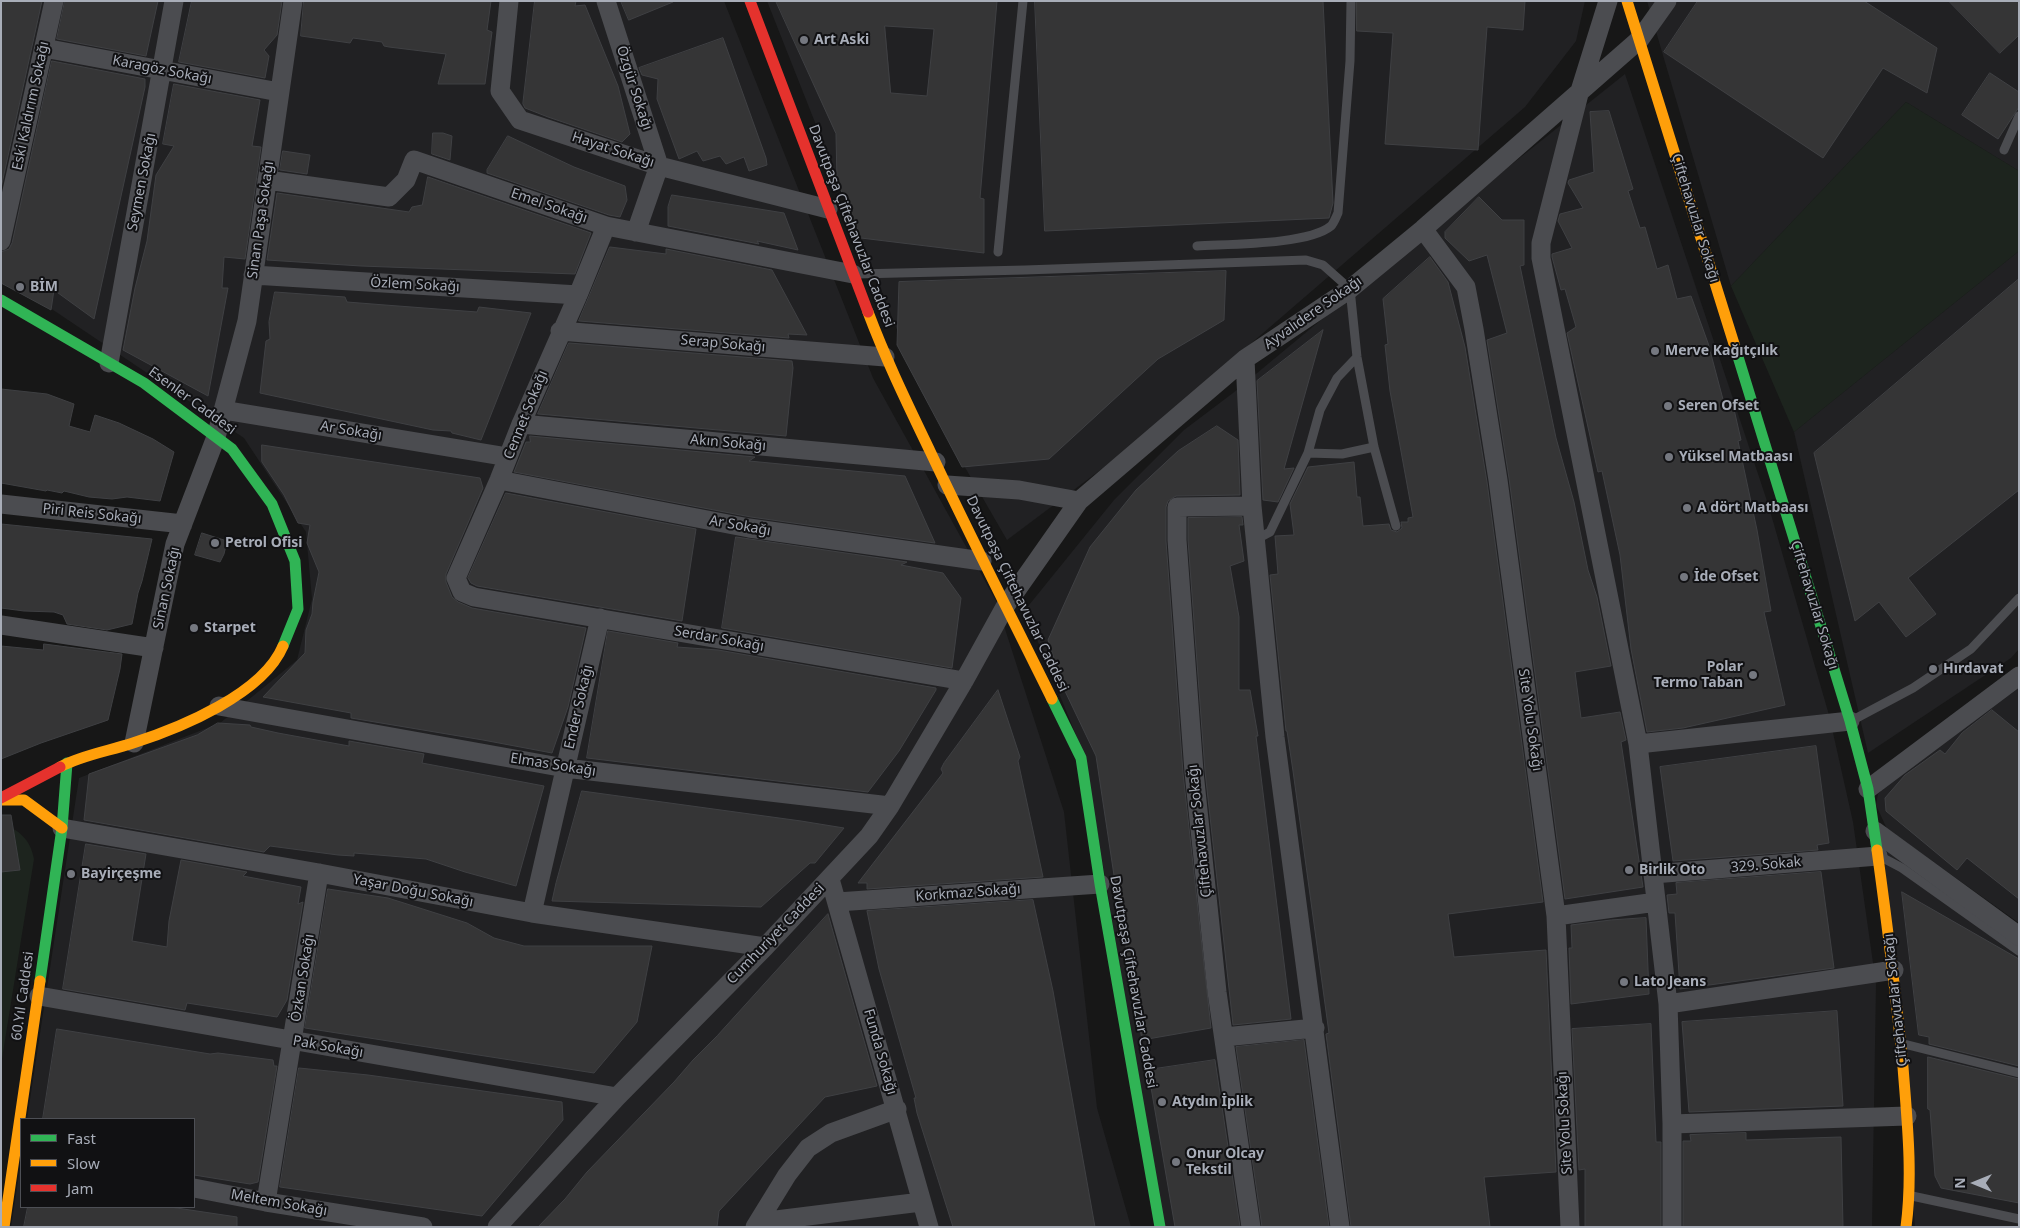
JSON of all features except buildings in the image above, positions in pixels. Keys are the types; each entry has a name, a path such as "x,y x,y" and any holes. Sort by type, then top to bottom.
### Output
{"main road":[{"name":"Davutpaşa Çiftehavuzlar Caddesi","path":"750,1 885,357 982,561 1006,605 1081,758 1100,884 1160,1227"},
{"name":"Çiftehavuzlar Sokağı","path":"1629,7 1850,721 1868,789 1894,970 1902,1043 1910,1195 1906,1227"},
{"name":"Esenler Caddesi","path":"1,300 144,384 232,449 272,504 295,561 298,609 278,658 252,686 192,721 134,743 67,763 1,799"},
{"name":"60.Yıl Caddesi","path":"23,1118 62,828 67,763"},
{"path":"1,799 24,800 62,828"},
{"name":"60.Yıl Caddesi","path":"4,1227 20,1139"}],"street":[{"name":"Eski Kaldırım Sokağı","path":"1,241 54,1"},
{"name":"Seymen Sokağı","path":"109,363 174,1"},
{"name":"Sinan Paşa Sokağı","path":"216,437 247,321 293,1"},
{"name":"Hayat Sokağı","path":"509,1 500,91 520,120 659,166 828,209"},
{"name":"Özgür Sokağı","path":"606,1 659,166"},
{"name":"Ayvalıdere Sokağı","path":"1006,605 1079,501 1245,359 1350,289 1423,229 1640,39 1667,1"},
{"path":"1629,7 1611,9 1606,6 1578,94 1541,243 1541,258 1638,744 1668,1004 1672,1124 1672,1227"},
{"name":"Karagöz Sokağı","path":"44,48 279,92"},
{"name":"Emel Sokağı","path":"267,180 389,197 406,180 414,160 606,226 852,274"},
{"path":"636,232 659,166"},
{"name":"Cennet Sokağı","path":"474,597 462,592 456,578 606,226"},
{"name":"Site Yolu Sokağı","path":"1423,229 1466,287 1498,480 1556,916 1570,1227"},
{"name":"Özlem Sokağı","path":"253,275 578,295"},
{"name":"Serap Sokağı","path":"560,332 885,357"},
{"path":"1245,359 1252,506 1275,736 1340,1227"},
{"name":"Ar Sokağı","path":"223,410 508,457"},
{"name":"Akın Sokağı","path":"521,424 936,462"},
{"name":"Sinan Sokağı","path":"134,743 176,544 216,437"},
{"name":"Ar Sokağı","path":"499,480 749,528 982,561"},
{"path":"947,485 1019,490 1079,501"},
{"name":"Piri Reis Sokağı","path":"1,504 182,524"},
{"name":"Çiftehavuzlar Sokağı","path":"1251,1227 1217,992 1194,772 1177,540 1177,507 1252,506"},
{"name":"Serdar Sokağı","path":"474,597 964,681"},
{"name":"Cumhuriyet Caddesi","path":"497,1227 617,1097 765,947 869,836 890,806 964,681 1006,605"},
{"name":"Ender Sokağı","path":"532,914 600,618"},
{"path":"1,625 154,648"},
{"path":"1868,789 2019,676"},
{"name":"Elmas Sokağı","path":"219,706 565,768 890,806"},
{"path":"1638,744 1850,721"},
{"name":"Yaşar Doğu Sokağı","path":"62,828 319,873 532,914 765,947"},
{"path":"1875,831 2019,936"},
{"name":"329. Sokak","path":"1653,874 1878,856"},
{"name":"Özkan Sokağı","path":"266,1202 319,873"},
{"name":"Funda Sokağı","path":"830,879 929,1227"},
{"name":"Korkmaz Sokağı","path":"837,902 1100,884"},
{"path":"1556,916 1656,902"},
{"path":"1668,1004 1894,970"},
{"name":"Pak Sokağı","path":"39,996 617,1097"},
{"path":"1224,1037 1315,1028"},
{"path":"758,1224 787,1175 808,1148 831,1133 896,1109"},
{"path":"1672,1124 1907,1116"},
{"name":"Meltem Sokağı","path":"195,1188 266,1202 424,1227"},
{"path":"758,1224 921,1202"}],"lane":[{"path":"998,252 1022,1"},
{"path":"1197,246 1285,240 1316,234 1332,225 1338,213 1339,203 1350,61 1351,1"},
{"path":"2004,150 2019,116"},
{"path":"852,274 1035,270 1306,260 1323,265 1350,289 1357,357 1374,447 1396,526"},
{"path":"1256,540 1270,532 1308,453 1320,410 1338,378 1357,357"},
{"path":"1308,453 1342,454 1374,447"},
{"path":"1850,721 1913,688 1971,649 2019,598"},
{"path":"1878,856 1902,868 2019,951"},
{"path":"1902,1043 2019,1073"},
{"path":"1910,1195 2019,1220"}],"shaded area":[{"path":"1,1 724,1 873,378 996,601 1064,812 1097,1108 1131,1227 11,1227 20,1168 20,1208 195,1208 195,1118 27,1118 79,778 220,723 297,660 312,599 306,532 244,438 1,275"},
{"path":"767,1 1585,1 1576,41 1525,107 1131,447 1007,540 922,393"},
{"path":"1647,1 2019,1 2019,171 1906,102 1731,286"},
{"path":"1625,74 1768,504 1829,715 1853,822 1876,984 1872,1227 1163,1227 1085,757 1025,610 1114,500 1184,430 1233,393 1433,227"},
{"path":"1906,102 2019,171 2019,251 1794,432 1731,286"},
{"path":"2019,251 2019,649 2011,658 1868,753 1794,432"},
{"path":"2019,688 2019,923 1887,829 1876,805 1878,794 1884,786"},
{"path":"1,825 19,832 23,836 30,847 34,859 1,1065"},
{"path":"1883,844 2019,942 2019,1227 1915,1227"}],"traffic: fast":[{"path":"1,300 144,383 232,449 272,504 295,561 298,609 283,646"},
{"path":"1735,347 1850,721 1868,789 1877,850"},
{"path":"1052,699 1081,758 1100,884 1160,1227"},
{"path":"40,981 62,828 67,763"}],"traffic: slow":[{"path":"1627,1 1735,347"},
{"path":"868,312 914,417 1052,699"},
{"path":"60,767 86,756 152,736 218,707 258,679 273,663 283,646"},
{"path":"1,800 24,800 62,828"},
{"path":"1877,850 1903,1067 1909,1147 1906,1227"},
{"path":"4,1227 40,981"}],"traffic: jam":[{"path":"750,1 868,312"},
{"path":"1,798 60,767"}],"place":[{"name":"Art Aski","path":"804,40"},
{"name":"BİM","path":"20,287"},
{"name":"Merve Kağıtçılık","path":"1655,351"},
{"name":"Seren Ofset","path":"1668,406"},
{"name":"Yüksel Matbaası","path":"1669,457"},
{"name":"A dört Matbaası","path":"1687,508"},
{"name":"Petrol Ofisi","path":"215,543"},
{"name":"İde Ofset","path":"1684,577"},
{"name":"Starpet","path":"194,628"},
{"name":"Hırdavat","path":"1933,669"},
{"name":"Polar Termo Taban","path":"1753,675"},
{"name":"Birlik Oto","path":"1629,870"},
{"name":"Bayirçeşme","path":"71,874"},
{"name":"Lato Jeans","path":"1624,982"},
{"name":"Atydın İplik","path":"1162,1102"},
{"name":"Onur Olcay Tekstil","path":"1176,1162"}]}
